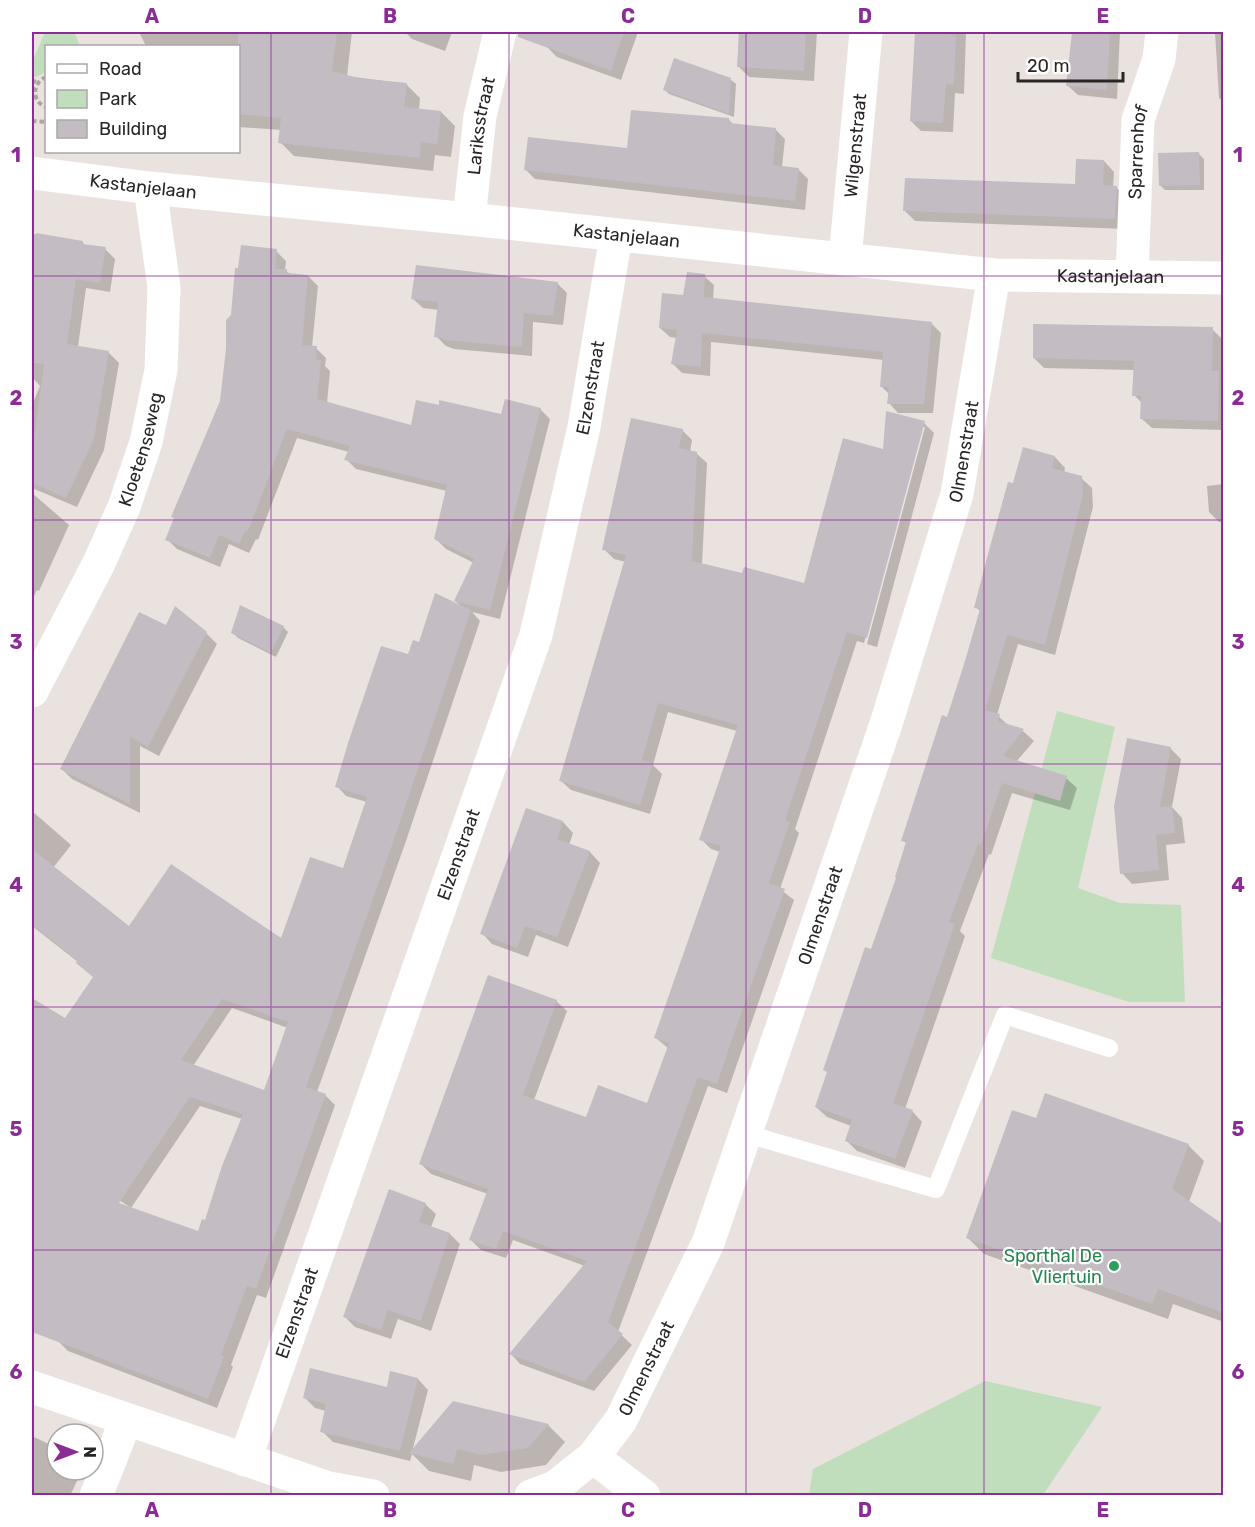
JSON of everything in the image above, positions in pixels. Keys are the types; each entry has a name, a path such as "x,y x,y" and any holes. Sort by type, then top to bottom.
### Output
{"street":[{"name":"Lariksstraat","path":"469,219 480,116 500,32"},
{"name":"Wilgenstraat","path":"845,259 866,32"},
{"name":"Sparrenhof","path":"1132,276 1138,120 1159,59 1162,32"},
{"name":"Kastanjelaan","path":"32,173 150,188 994,274 1224,278"},
{"name":"Kloetenseweg","path":"32,691 99,565 124,507 146,442 161,370 164,287 150,188"},
{"name":"Elzenstraat","path":"245,1460 536,635 584,427 616,236"},
{"name":"Olmenstraat","path":"531,1496 555,1487 593,1457 621,1420 708,1243 886,724 957,494 994,274"},
{"path":"32,1388 245,1460 327,1492 373,1496"},
{"path":"96,1496 126,1420"},
{"path":"593,1457 644,1496"}],"lane":[{"path":"747,1134 936,1189 1005,1015 1110,1048"}],"path":[{"path":"45,78 37,83 34,91 36,99 45,106"},
{"path":"32,80 37,83"}],"green space":[{"path":"45,32 74,32 80,45 45,45 45,72 36,77 32,75 32,63"},
{"path":"1057,711 1115,727 1078,888 1120,903 1181,905 1185,1002 1129,1002 991,958"},
{"path":"985,1381 1102,1407 1043,1495 809,1495 813,1469"}],"building":[{"path":"238,32 337,32 332,71 358,78 407,83 404,107 441,111 437,144 421,142 420,158 278,143 281,118 240,114 240,45 238,45"},
{"path":"518,32 624,32 611,71 518,37"},
{"path":"739,32 806,32 804,71 737,67"},
{"path":"915,32 951,32 951,35 956,36 954,84 946,84 943,123 910,121"},
{"path":"1072,32 1110,32 1107,90 1066,86"},
{"path":"674,58 731,78 729,114 663,90"},
{"path":"631,110 729,118 729,123 776,128 773,165 799,168 795,201 524,170 528,137 627,148"},
{"path":"1199,152 1200,185 1159,186 1158,153"},
{"path":"1076,159 1104,160 1103,185 1117,186 1115,219 903,211 905,178 1075,184"},
{"path":"36,233 106,247 100,283 76,279 67,344 109,351 94,439 66,498 32,483 32,453 44,364 32,363 32,236"},
{"path":"241,245 277,249 275,269 287,269 287,273 308,275 302,345 317,346 316,359 321,360 317,399 411,425 416,400 439,405 439,400 501,414 505,399 541,408 490,610 454,601 474,559 434,539 447,485 344,460 350,446 287,429 248,531 245,531 239,544 219,535 210,558 165,540 174,518 171,517 220,401 226,349 226,320 231,315 235,268 238,268"},
{"path":"416,265 558,282 553,316 524,313 522,347 443,340 443,338 434,337 438,302 411,299"},
{"path":"687,272 705,274 704,297 932,322 924,404 887,404 889,387 880,387 883,352 702,333 701,367 671,364 677,330 659,328 662,293 683,295"},
{"path":"1033,324 1213,327 1212,371 1219,371 1218,421 1140,419 1141,396 1132,396 1134,361 1033,358"},
{"path":"886,411 925,421 867,638 847,632 785,820 790,822 769,883 785,889 717,1084 698,1077 608,1322 623,1334 584,1382 509,1354 587,1261 503,1231 496,1249 469,1240 488,1189 419,1164 488,975 557,1000 523,1095 586,1117 598,1085 647,1103 669,1043 654,1038 721,846 699,840 738,725 658,703 642,760 653,763 640,805 559,781 626,555 602,550 631,418 683,429 679,448 697,452 692,561 742,573 744,567 804,583 843,438 883,449"},
{"path":"1023,447 1055,456 1052,468 1082,476 1083,495 1045,645 1007,635 985,710 1000,714 998,721 1024,729 1003,756 1067,776 1060,801 1002,783 981,845 978,844 949,922 955,924 893,1103 913,1110 895,1159 845,1141 852,1120 815,1107 827,1072 823,1070 865,947 871,949 896,878 906,842 901,841 942,715 947,717 965,661 980,609 974,608 988,554 1008,482 1013,483"},
{"path":"435,593 471,610 397,831 306,1087 326,1094 256,1289 247,1286 221,1355 224,1356 208,1399 32,1332 32,998 65,1018 93,977 76,963 77,960 32,925 32,849 129,926 171,864 281,938 310,857 343,868 367,797 335,787 381,646 408,654 413,640 419,642","holes":["222,999 288,1022 264,1090 181,1060","190,1097 243,1114 222,1166 205,1220 202,1219 198,1231 119,1203"]},
{"path":"240,605 284,626 271,653 231,633"},
{"path":"175,606 207,632 148,747 130,737 130,804 60,769 139,612 166,625"},
{"path":"1127,738 1171,747 1160,807 1172,806 1175,833 1156,835 1159,870 1120,874 1114,806"},
{"path":"526,808 563,821 557,839 590,851 557,937 525,926 517,948 480,934"},
{"path":"1045,1093 1189,1144 1172,1189 1224,1225 1224,1313 1158,1289 1152,1304 966,1238 1012,1110 1036,1118"},
{"path":"389,1189 426,1203 419,1222 450,1233 421,1321 388,1310 381,1330 343,1317"},
{"path":"310,1368 387,1387 390,1371 418,1378 400,1451 320,1432 326,1404 303,1398"},
{"path":"453,1401 549,1424 528,1448 482,1455 457,1449 453,1464 409,1453"}],"place":[{"name":"Sporthal De Vliertuin","path":"1114,1266"}]}
